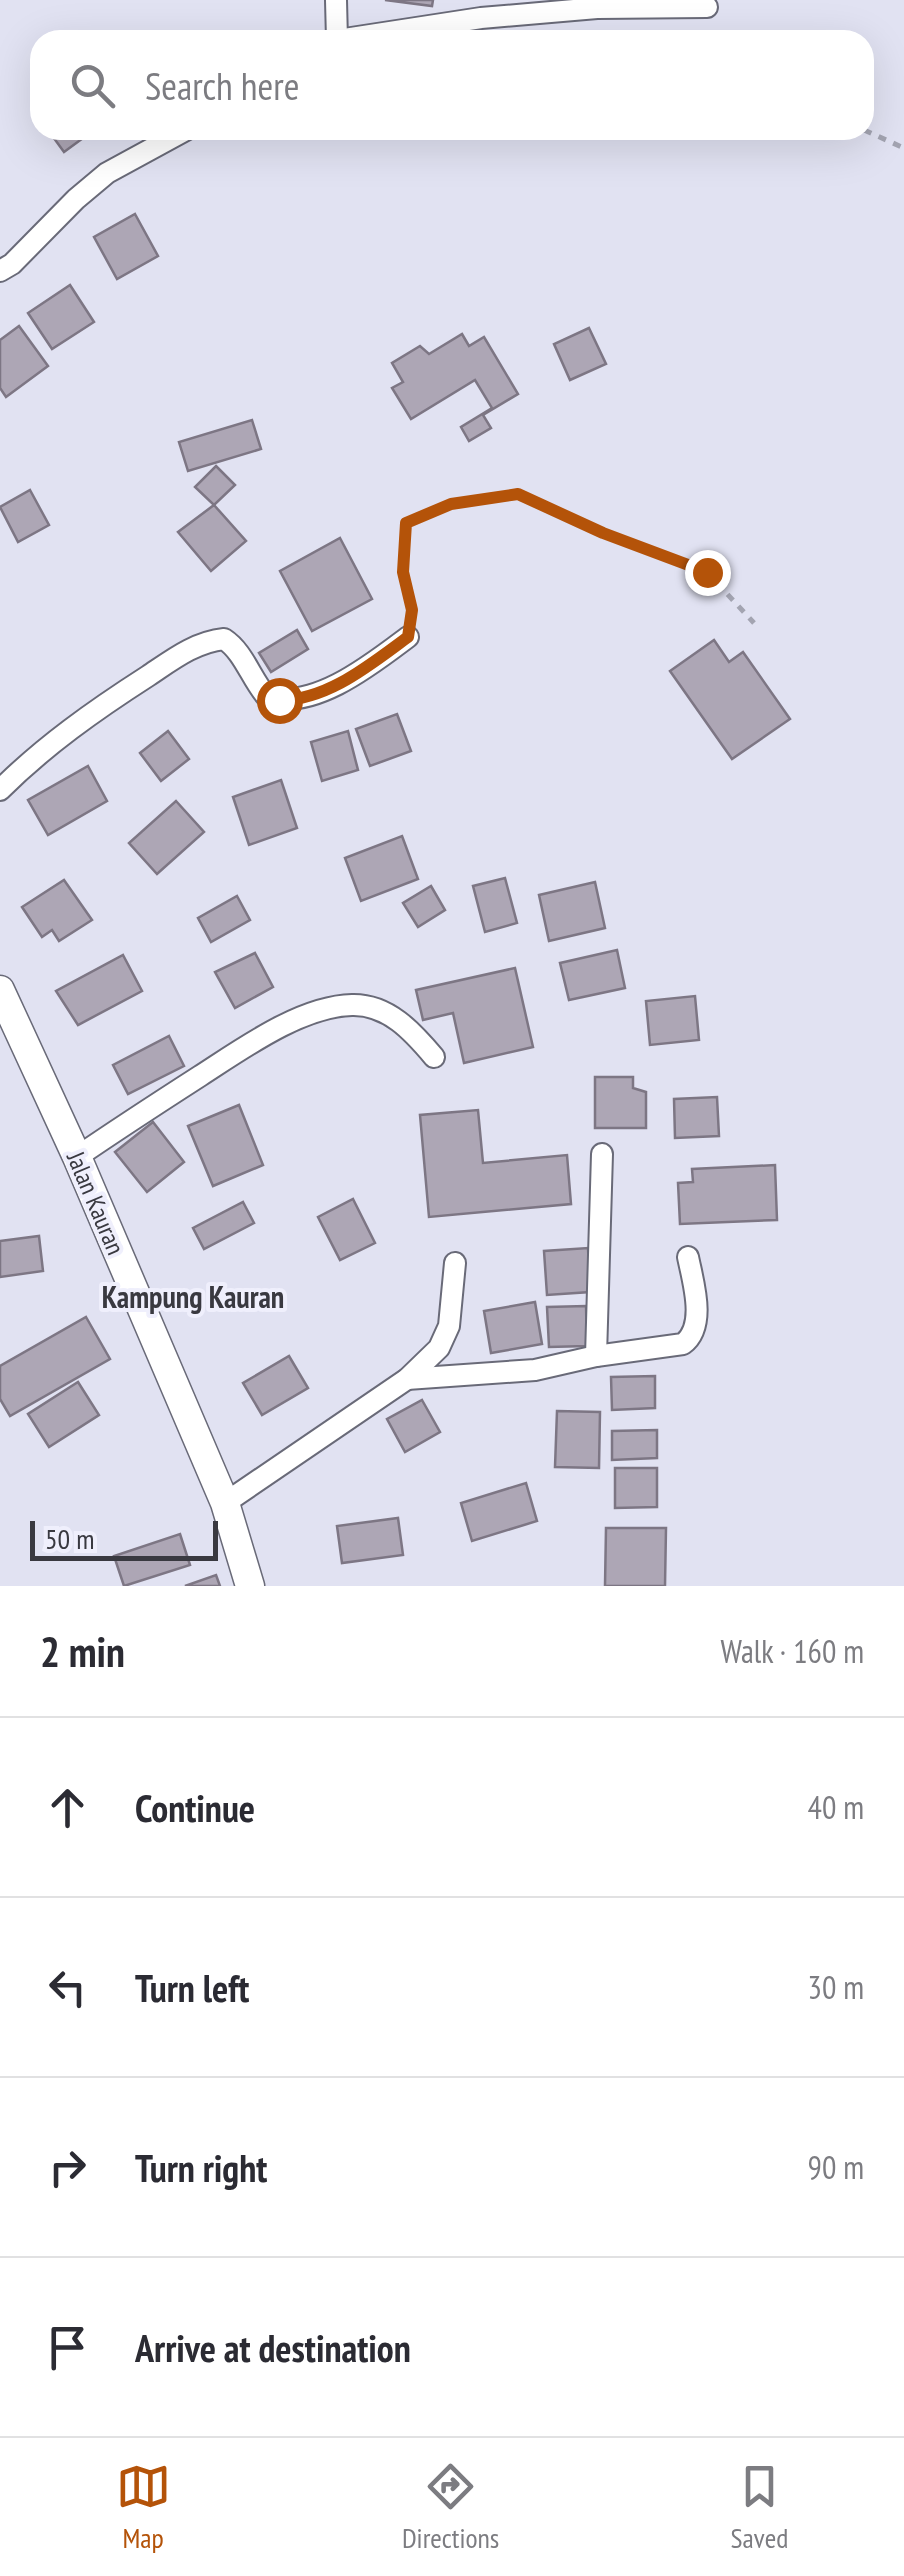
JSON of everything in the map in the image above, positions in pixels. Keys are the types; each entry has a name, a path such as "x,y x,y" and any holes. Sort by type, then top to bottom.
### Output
{"street":[{"path":"336,0 338,30"},
{"path":"403,30 481,18 598,8 707,7"},
{"path":"0,270 12,264 76,199 108,174 168,140"},
{"path":"0,790 88,715 206,641 224,639 234,646 268,697 292,700 342,682 408,637"},
{"name":"Jalan Kauran","path":"0,990 77,1156 225,1503 250,1586"},
{"path":"77,1156 252,1042 321,1011 353,1005 378,1010 399,1021 434,1057"},
{"path":"596,1356 602,1154"},
{"path":"407,1379 536,1370 596,1356 684,1344 695,1327 696,1302 688,1258"},
{"path":"225,1503 407,1379 439,1348 449,1326 455,1262"}],"path":[{"path":"874,134 904,148"},
{"path":"408,637 412,610 403,572 406,523 451,504 518,494 603,533 707,572 754,623"}],"building":[{"path":"385,0 433,0 432,6"},
{"path":"55,140 80,140 64,152"},
{"path":"135,214 158,256 117,279 94,237"},
{"path":"70,285 94,322 52,349 28,313"},
{"path":"19,326 48,366 6,397 0,388 0,340"},
{"path":"589,328 606,364 570,380 554,344"},
{"path":"462,334 469,346 484,337 518,394 483,415 491,428 469,441 461,427 492,408 475,380 411,419 392,388 403,382 392,363 420,346 429,354"},
{"path":"252,420 261,449 188,471 179,442"},
{"path":"216,466 235,485 214,505 195,487"},
{"path":"30,490 49,525 18,542 0,507"},
{"path":"214,505 246,541 211,571 178,532"},
{"path":"340,538 372,599 312,631 280,571"},
{"path":"297,630 308,649 271,672 259,653"},
{"path":"714,640 729,662 743,652 790,719 732,759 670,671"},
{"path":"397,714 411,751 370,766 356,729"},
{"path":"168,731 189,759 161,781 140,753"},
{"path":"348,731 358,770 322,781 311,742"},
{"path":"88,766 107,801 48,835 28,800"},
{"path":"281,780 297,828 249,845 233,797"},
{"path":"176,801 204,832 157,874 129,843"},
{"path":"402,836 418,879 361,901 345,858"},
{"path":"505,878 517,923 485,932 473,886"},
{"path":"64,880 92,920 59,941 52,930 42,937 22,907"},
{"path":"595,882 605,928 549,941 539,895"},
{"path":"431,886 445,910 418,927 403,903"},
{"path":"237,896 250,920 211,942 198,918"},
{"path":"617,950 625,988 569,1000 560,963"},
{"path":"255,953 273,987 235,1008 215,972"},
{"path":"123,955 142,991 78,1025 56,991"},
{"path":"515,968 533,1047 464,1063 453,1013 423,1020 416,990"},
{"path":"695,996 699,1040 650,1045 646,1001"},
{"path":"169,1036 184,1066 128,1094 113,1065"},
{"path":"595,1077 633,1077 633,1088 646,1092 646,1128 595,1128"},
{"path":"717,1097 719,1136 675,1138 674,1099"},
{"path":"239,1105 263,1165 213,1186 188,1126"},
{"path":"478,1110 483,1163 567,1155 571,1204 429,1217 420,1115"},
{"path":"153,1122 184,1162 147,1192 115,1152"},
{"path":"775,1165 777,1220 680,1224 678,1183 693,1182 692,1169"},
{"path":"353,1199 375,1243 340,1260 318,1217"},
{"path":"243,1202 254,1223 204,1249 193,1228"},
{"path":"39,1236 43,1271 0,1277 0,1241"},
{"path":"588,1248 590,1292 547,1295 544,1251"},
{"path":"535,1302 542,1344 491,1353 484,1311"},
{"path":"586,1306 587,1346 549,1347 547,1307"},
{"path":"86,1317 110,1359 10,1416 0,1399 0,1366"},
{"path":"289,1356 308,1388 262,1415 243,1383"},
{"path":"655,1376 655,1408 612,1410 611,1377"},
{"path":"78,1382 99,1415 49,1447 28,1414"},
{"path":"422,1400 440,1432 405,1452 387,1419"},
{"path":"557,1411 600,1412 599,1468 555,1467"},
{"path":"657,1430 657,1458 612,1460 612,1431"},
{"path":"615,1468 657,1468 657,1507 615,1508"},
{"path":"526,1483 537,1521 472,1541 461,1503"},
{"path":"398,1518 403,1555 342,1563 337,1526"},
{"path":"606,1528 666,1528 665,1586 605,1586"},
{"path":"180,1534 190,1565 124,1586 114,1556"},
{"path":"216,1575 220,1586 185,1586"}],"district":[{"name":"Kampung Kauran","path":"193,1298"}],"route":[{"path":"279,700 292,700 342,682 408,637 412,610 403,572 406,523 451,504 518,494 603,533 707,572"}]}
